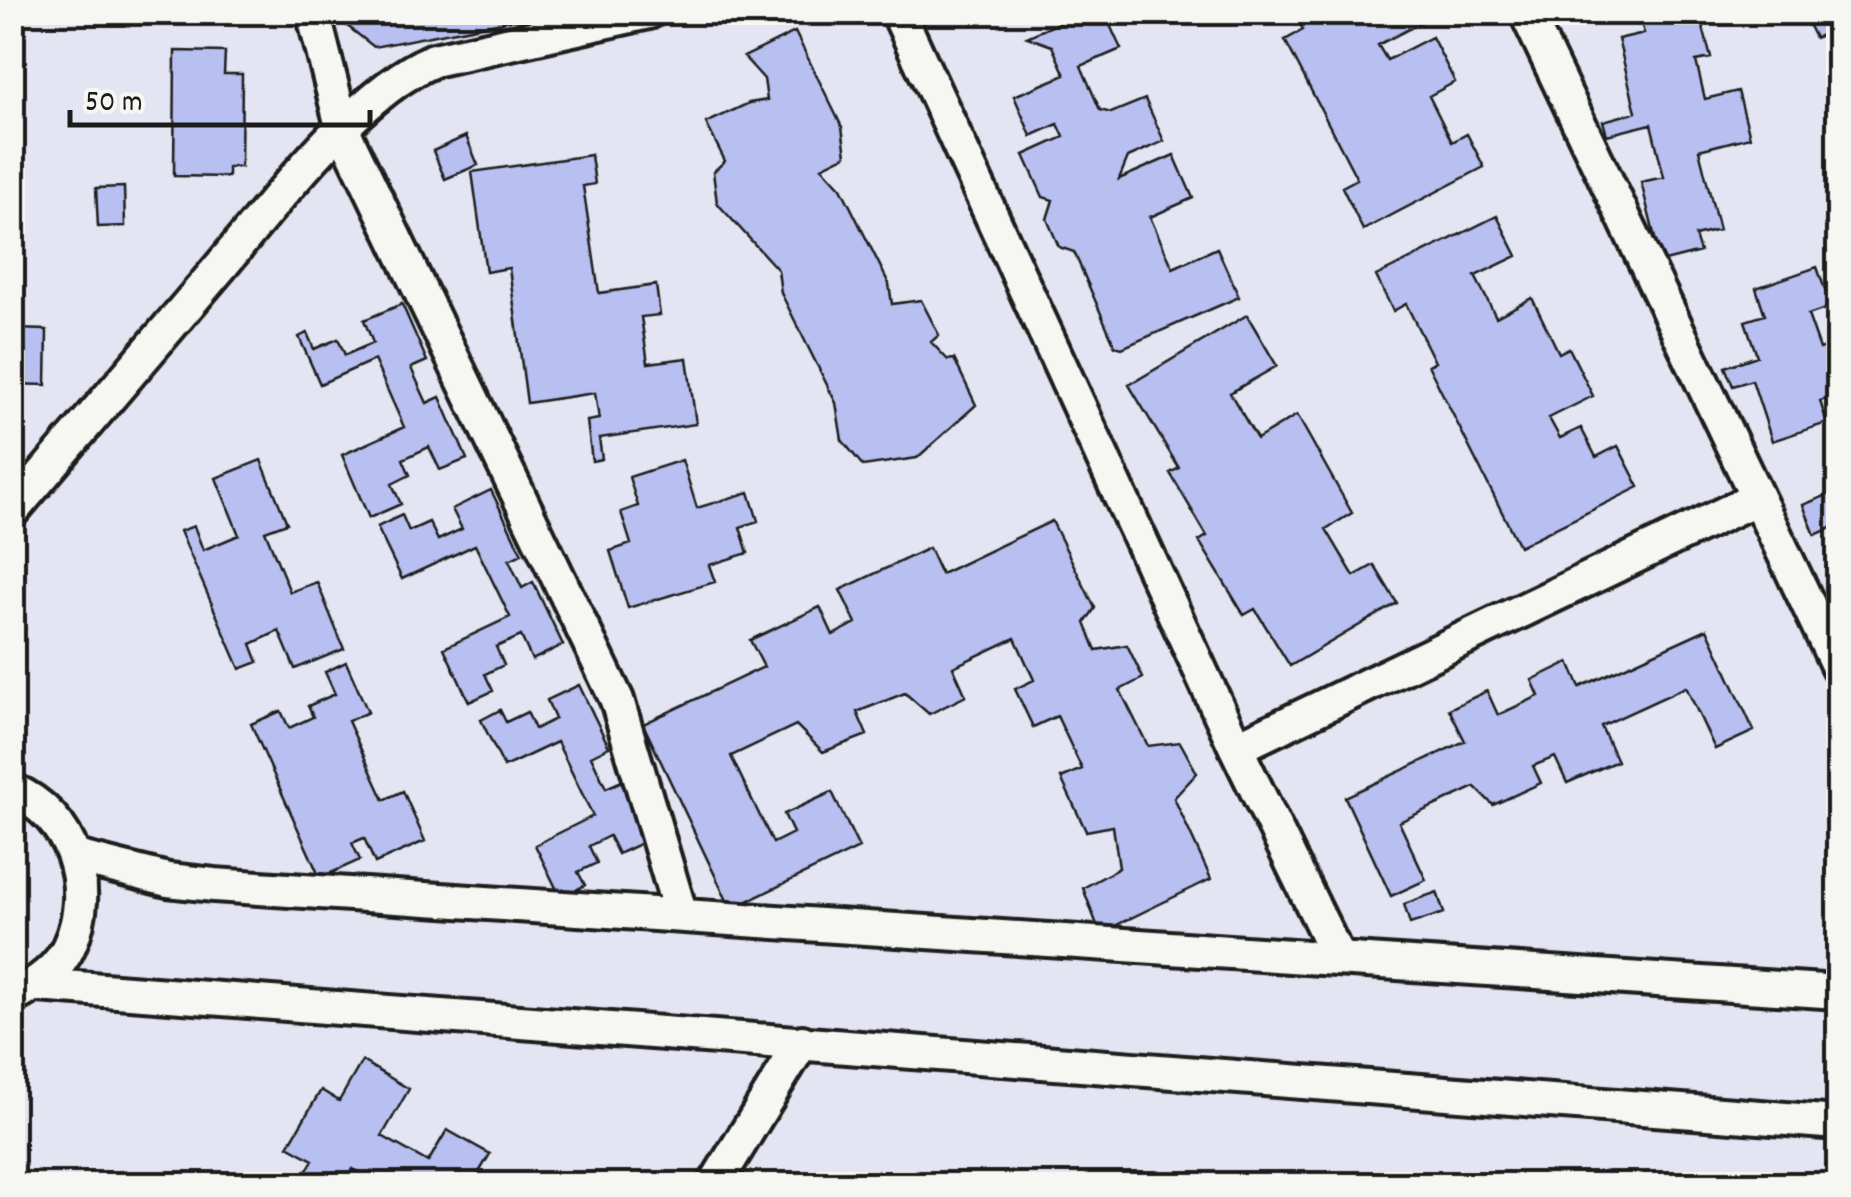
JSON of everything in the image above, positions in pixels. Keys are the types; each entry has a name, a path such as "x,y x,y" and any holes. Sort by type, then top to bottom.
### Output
{"street":[{"path":"313,12 343,130 617,700 680,915"},
{"path":"12,511 297,176 387,89 434,60 649,12"},
{"path":"898,12 1236,748 1339,958"},
{"path":"1526,12 1838,667"},
{"path":"1236,748 1757,498"},
{"path":"12,790 29,797 58,823 76,858 82,904 68,949 25,991"},
{"path":"76,858 168,880 1838,992"},
{"path":"25,991 802,1042 1838,1123"},
{"path":"715,1184 802,1042"}],"building":[{"path":"340,12 553,12 374,47 341,21"},
{"path":"1083,12 1104,12 1121,49 1081,66 1100,110 1111,113 1145,99 1164,141 1128,157 1119,179 1174,155 1193,198 1150,217 1173,268 1217,248 1239,297 1122,348 1115,346 1074,252 1059,247 1047,219 1053,200 1043,197 1024,155 1064,137 1058,124 1031,136 1014,96 1065,75 1052,46 1027,37"},
{"path":"1294,12 1429,12 1432,17 1378,45 1387,60 1432,37 1455,82 1429,96 1452,142 1467,134 1484,167 1363,230 1342,187 1357,179 1285,40 1303,30"},
{"path":"1699,12 1711,58 1696,61 1705,99 1738,91 1750,137 1699,150 1719,230 1695,236 1700,252 1661,262 1641,182 1664,177 1651,124 1607,135 1603,121 1636,112 1618,39 1644,33 1639,16"},
{"path":"1802,12 1838,12 1838,52 1829,32 1815,38"},
{"path":"795,32 842,127 846,155 822,167 841,188 889,284 892,304 921,300 939,335 931,342 948,360 954,359 976,405 917,458 863,466 842,440 836,403 781,293 778,270 717,203 713,172 725,161 706,123 749,103 767,100 764,79 744,57"},
{"path":"175,51 225,52 224,74 242,74 241,167 228,167 228,177 174,176"},
{"path":"466,136 478,165 445,179 433,151"},
{"path":"591,155 595,184 583,186 599,293 656,285 660,315 641,317 648,363 687,358 696,424 599,438 602,459 592,461 587,421 599,419 595,393 527,403 509,268 486,272 472,172"},
{"path":"12,164 18,180 14,329 47,330 46,385 12,384"},
{"path":"124,187 125,226 98,227 96,188"},
{"path":"1497,216 1517,256 1475,276 1496,317 1532,298 1559,353 1569,348 1593,396 1549,418 1560,438 1581,428 1596,457 1618,446 1639,487 1519,546 1428,365 1435,362 1406,304 1393,311 1376,276"},
{"path":"1817,267 1831,307 1808,315 1820,349 1838,343 1838,395 1820,401 1827,423 1772,441 1752,380 1733,386 1725,367 1757,356 1745,321 1765,315 1756,288"},
{"path":"402,304 427,361 411,368 427,403 440,397 467,459 440,470 429,447 403,459 410,475 392,484 401,504 369,518 342,455 404,427 374,360 320,384 299,337 307,333 314,349 338,339 345,355 373,343 364,320"},
{"path":"1247,315 1277,366 1230,393 1257,439 1297,415 1352,513 1326,529 1354,576 1374,565 1397,603 1290,666 1255,609 1244,615 1199,541 1207,536 1170,473 1179,468 1129,385"},
{"path":"261,460 287,523 265,531 290,592 317,582 344,649 295,669 279,631 251,644 258,662 240,669 180,531 194,526 203,550 239,535 216,478"},
{"path":"682,460 697,508 749,492 758,521 740,527 748,553 709,565 715,582 628,608 610,551 631,544 621,512 638,506 629,477"},
{"path":"491,490 522,554 509,560 522,588 533,582 563,645 532,660 521,636 496,647 504,665 485,674 493,691 469,702 444,648 510,617 475,545 402,579 377,527 402,515 409,531 429,522 438,540 462,529 452,509"},
{"path":"1837,491 1838,525 1815,535 1803,505"},
{"path":"1052,521 1095,608 1085,623 1096,650 1127,645 1143,678 1120,690 1148,746 1180,742 1197,773 1174,798 1211,879 1100,933 1083,888 1119,868 1113,826 1086,831 1061,778 1082,769 1057,716 1033,727 1015,689 1034,680 1015,638 953,667 966,696 929,714 905,693 857,712 867,735 823,752 796,725 731,756 773,843 793,833 784,814 832,792 859,848 731,909 643,724 764,667 750,640 820,607 833,635 856,623 840,590 929,548 941,574"},
{"path":"1707,629 1754,731 1715,749 1686,687 1601,726 1617,761 1567,783 1555,757 1533,766 1541,783 1493,805 1475,787 1399,822 1426,880 1391,896 1345,797 1465,741 1449,709 1487,691 1498,715 1539,696 1532,680 1569,662 1580,687"},
{"path":"346,662 368,712 348,721 384,800 403,791 425,841 375,863 364,838 352,843 360,860 320,878 251,724 281,711 289,728 313,717 308,706 335,694 325,672"},
{"path":"579,685 609,747 591,756 606,788 622,781 650,839 618,854 609,836 589,846 597,863 578,872 585,885 561,898 535,845 593,816 557,742 504,767 481,720 500,710 506,722 527,712 535,729 555,719 547,700"},
{"path":"1437,892 1444,913 1410,924 1404,904"},
{"path":"362,1061 409,1089 382,1136 428,1162 447,1130 490,1154 472,1184 380,1184 353,1169 344,1184 300,1182 313,1160 288,1146 321,1090 339,1101"}]}
